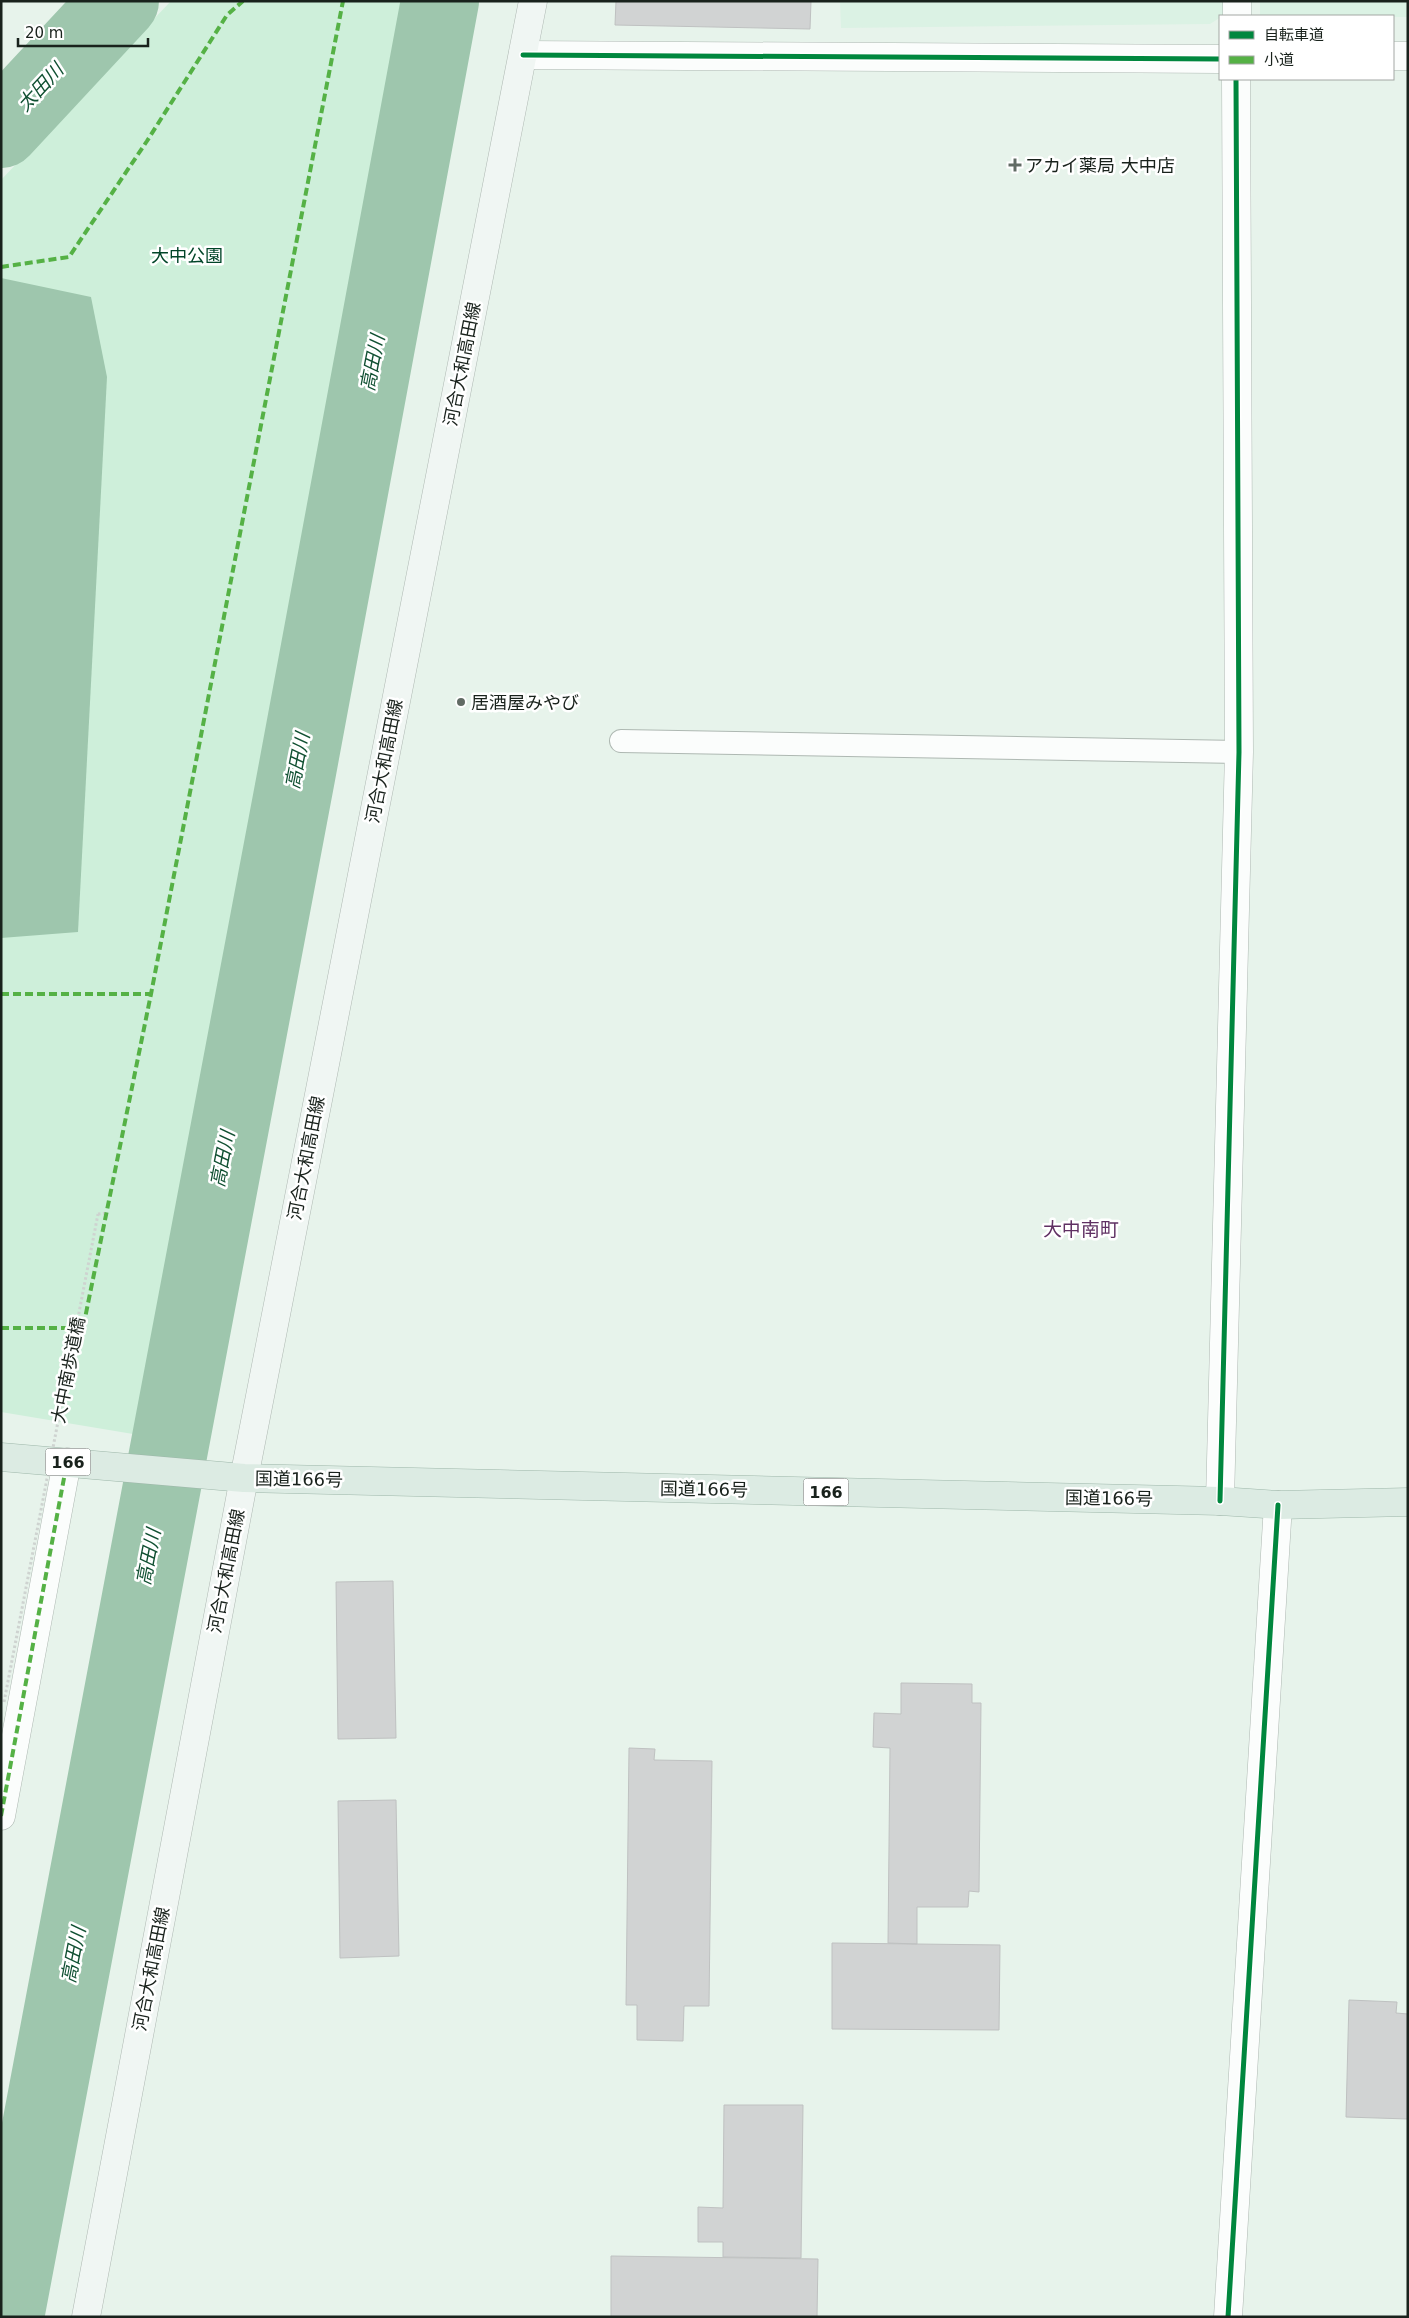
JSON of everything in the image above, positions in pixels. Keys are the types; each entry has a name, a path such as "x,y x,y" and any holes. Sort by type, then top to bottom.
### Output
{"highway":[{"name":"国道166号","path":"1,1457 244,1478 1220,1501 1278,1505 1408,1502"}],"main road":[{"name":"河合大和高田線","path":"86,2317 244,1478 523,55 532,1"}],"street":[{"path":"1237,15 1238,1"},
{"path":"523,55 1219,59"},
{"path":"1394,56 1408,56"},
{"path":"1220,1501 1239,752 1236,80"},
{"path":"1,1816 67,1462"},
{"path":"1228,2317 1278,1505"}],"lane":[{"path":"620,741 1239,752"}],"shaded area":[{"path":"840,1 1224,1 1224,15 1219,15 1219,18 1210,24 841,28"},
{"path":"1260,1 1408,1 1408,17 1394,17 1394,15 1260,15"},
{"path":"1,278 91,297 107,377 78,932 1,938"}],"green space":[{"name":"大中公園","path":"171,1 414,1 352,398 139,1435 1,1412 1,180"}],"building":[{"path":"616,1 811,1 810,29 615,25"},
{"path":"393,1581 396,1738 338,1739 336,1582"},
{"path":"901,1683 972,1684 972,1703 981,1703 979,1892 969,1891 968,1907 917,1907 917,1944 888,1943 890,1748 873,1747 874,1713 901,1714"},
{"path":"629,1748 655,1749 654,1760 712,1761 709,2006 684,2006 683,2041 637,2040 637,2005 626,2005"},
{"path":"396,1800 399,1956 340,1958 338,1801"},
{"path":"832,1943 1000,1945 999,2030 832,2029"},
{"path":"1349,2000 1397,2002 1396,2013 1408,2014 1408,2119 1346,2117"},
{"path":"724,2105 803,2105 801,2258 723,2257 723,2242 698,2242 698,2207 723,2208"},
{"path":"611,2256 818,2259 817,2317 611,2317"}],"waterway":[{"name":"太田川","path":"1,129 120,1"},
{"name":"高田川","path":"5,2317 296,777 440,1"}],"marked path":[{"path":"1,267 69,257 147,141 227,15 243,1"},
{"path":"1,1328 83,1328 151,994 343,1"},
{"path":"1,994 151,994"},
{"path":"1,1816 67,1462"}],"cycle path":[{"path":"523,55 1219,59"},
{"path":"1220,1501 1239,752 1236,80"},
{"path":"1228,2317 1278,1505"}],"place":[{"name":"アカイ薬局 大中店","path":"1015,165"},
{"name":"居酒屋みやび","path":"461,702"}],"district":[{"name":"大中南町","path":"1081,1229"}]}
